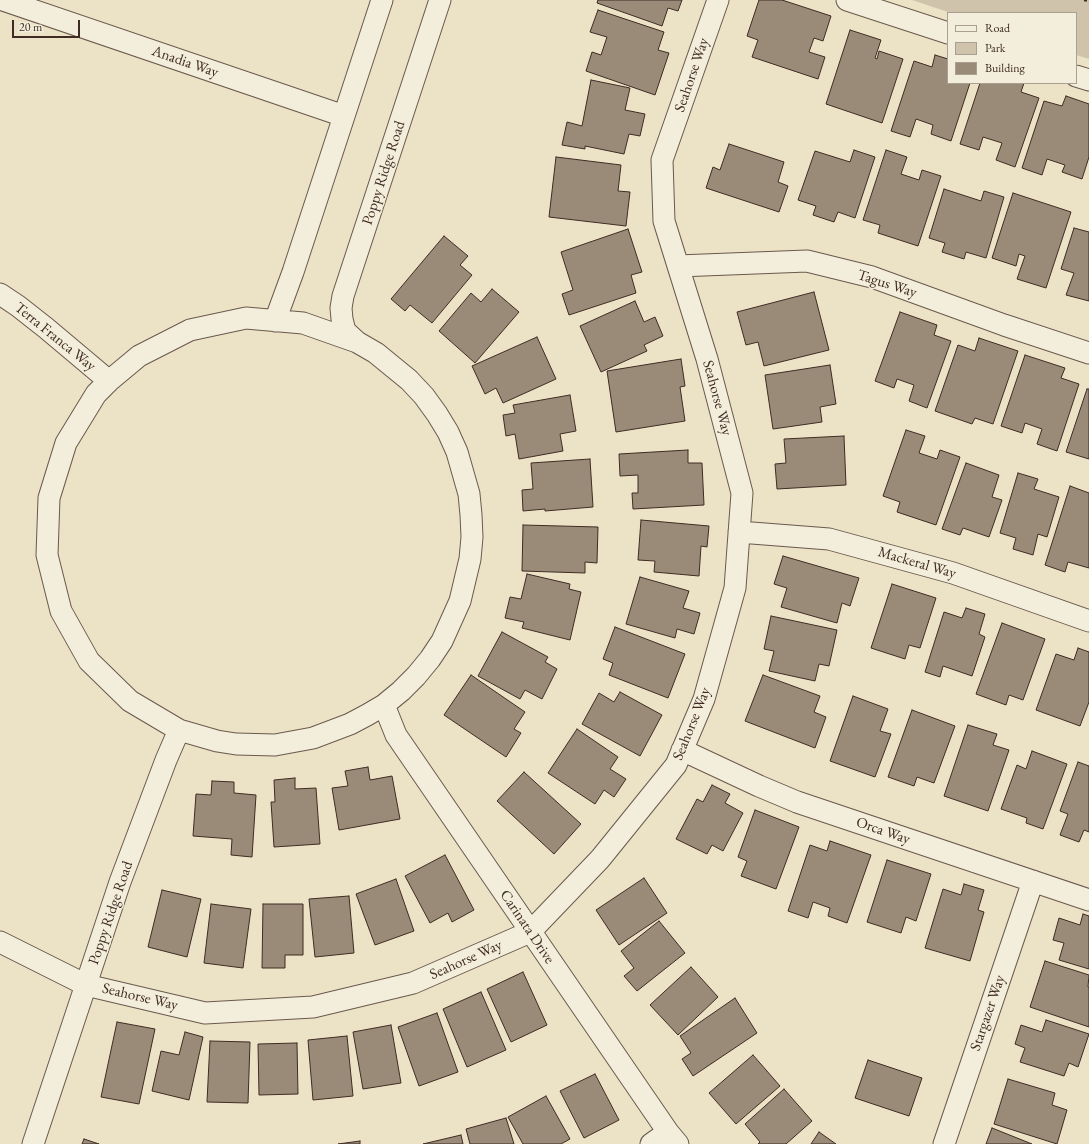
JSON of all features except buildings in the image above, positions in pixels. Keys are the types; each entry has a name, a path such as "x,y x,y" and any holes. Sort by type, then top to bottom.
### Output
{"street":[{"name":"Anadia Way","path":"3,0 344,116"},
{"path":"275,321 293,272 382,0"},
{"name":"Poppy Ridge Road","path":"357,342 345,331 341,308 343,296 440,0"},
{"name":"Seahorse Way","path":"0,942 86,985 205,1012 313,1007 413,983 530,932 600,859 676,765 704,699 735,588 740,532 742,493 707,359 664,221 662,160 718,0"},
{"path":"847,0 947,34"},
{"path":"1077,76 1089,80"},
{"name":"Tagus Way","path":"678,266 806,261 872,277 1004,325 1089,353"},
{"name":"Terra Franca Way","path":"0,294 18,306 109,382"},
{"name":"Poppy Ridge Road","path":"246,318 303,323 357,342 376,353 409,380 424,396 448,432 457,452 469,494 472,537 470,559 460,601 452,621 442,641 416,676 401,691 384,705 368,715 332,732 314,738 275,745 255,745 223,742 179,730 130,701 89,661 61,611 47,555 49,498 66,443 96,394 109,382 139,356 190,330 246,318"},
{"name":"Mackeral Way","path":"740,532 829,539 953,572 1089,622"},
{"name":"Carinata Drive","path":"384,705 396,735 673,1138"},
{"name":"Poppy Ridge Road","path":"33,1144 120,882 140,826 179,730"},
{"name":"Orca Way","path":"682,750 797,802 1089,900"},
{"name":"Stargazer Way","path":"944,1144 1033,882"},
{"path":"651,1144 673,1138"}],"path":[{"path":"1084,0 1089,1"}],"green space":[{"path":"912,0 1089,0 1089,59 1077,55 1077,12 948,12"}]}
